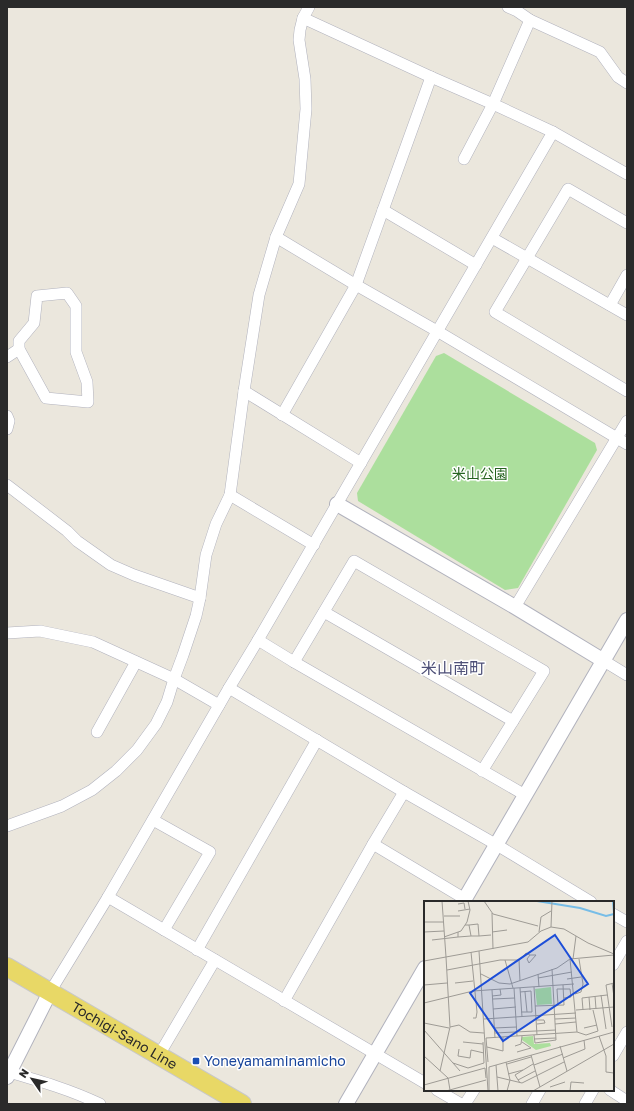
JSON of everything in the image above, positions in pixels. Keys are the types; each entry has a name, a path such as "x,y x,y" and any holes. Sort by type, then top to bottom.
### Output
{"main road":[{"name":"Tochigi-Sano Line","path":"7,966 242,1104"}],"street":[{"path":"7,826 62,806 92,790 116,772 137,750 156,724 167,702 191,633 200,598 206,555 216,524 230,495 259,295 276,237 299,184 306,109 305,79 299,40 303,18 309,7"},
{"path":"508,7 530,20 600,52 618,77 627,83"},
{"path":"303,18 553,132 627,174"},
{"path":"464,159 493,104 530,20"},
{"path":"282,415 356,285 431,77"},
{"path":"100,1104 53,1085 8,1073 50,992 108,897 314,545 553,132"},
{"path":"627,223 568,189 495,312 627,391"},
{"path":"383,210 476,266"},
{"path":"276,237 627,444"},
{"path":"492,238 627,314"},
{"path":"610,305 627,276"},
{"path":"67,293 76,306 76,352 87,382 88,402 46,398 19,349 19,341 34,323 37,296 67,293"},
{"path":"7,358 19,349"},
{"path":"244,391 361,463"},
{"path":"7,416 9,421 7,429"},
{"path":"515,608 627,421"},
{"path":"7,485 67,531 77,541 111,565 134,575 200,598"},
{"path":"230,495 314,545"},
{"path":"337,504 627,675"},
{"path":"294,662 354,561 544,671 482,771"},
{"path":"324,612 513,721"},
{"path":"373,844 464,901 627,620"},
{"path":"7,633 40,631 93,642 174,679 219,705"},
{"path":"258,640 525,796"},
{"path":"97,732 136,662"},
{"path":"229,688 404,792 497,845 587,901"},
{"path":"197,950 317,740"},
{"path":"284,1001 404,792"},
{"path":"153,820 210,852 164,930"},
{"path":"108,897 424,1082"},
{"path":"614,915 627,922"},
{"path":"614,963 627,941"},
{"path":"159,1055 215,960"},
{"path":"346,1104 424,970"},
{"path":"614,1054 627,1032"},
{"path":"439,1091 461,1104"},
{"path":"465,1104 473,1091"},
{"path":"532,1104 539,1091"},
{"path":"585,1104 592,1091"},
{"path":"612,1091 627,1101"}],"green space":[{"name":"米山公園","path":"444,353 595,443 597,450 518,588 505,590 358,501 357,493 436,356"}],"place":[{"name":"Yoneyamaminamicho","path":"196,1061"}],"district":[{"name":"米山南町","path":"453,668"}]}
